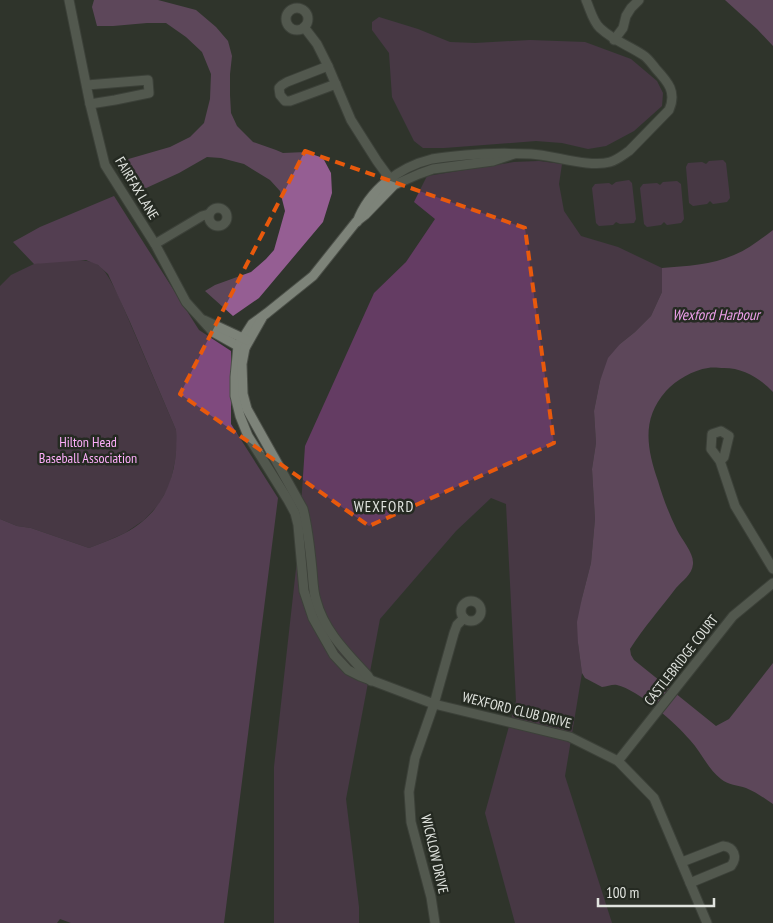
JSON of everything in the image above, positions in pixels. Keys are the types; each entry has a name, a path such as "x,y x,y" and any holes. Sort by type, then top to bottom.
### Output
{"street":[{"name":"FAIRFAX LANE","path":"69,0 90,104 105,165 155,244 186,302 200,319 236,334 243,343"},
{"name":"WEXFORD CLUB DRIVE","path":"586,0 598,26 614,40 644,56 666,80 673,97 670,110 629,151 610,162 596,164 531,154 514,154 493,161 433,169 392,182 365,215 356,222 313,276 262,317 243,343 235,377 235,396 248,436 303,509 307,524 313,584 322,616 330,632 371,681 434,704 570,737 618,761 654,798 707,923"},
{"path":"614,40 623,28 626,16 639,0"},
{"path":"304,26 317,44 351,120 392,182"},
{"path":"328,66 282,85 279,88 280,95 285,101 290,101 336,84"},
{"path":"87,86 148,80 149,93 90,104"},
{"path":"155,244 202,216 209,214"},
{"path":"720,460 735,506 773,569"},
{"name":"CASTLEBRIDGE COURT","path":"618,761 733,616 773,583"},
{"name":"WICKLOW DRIVE","path":"436,923 432,897 411,822 409,792 415,758 434,704 454,633 457,625 464,618"},
{"path":"682,862 723,846 728,846 735,855 731,866 690,883"}],"highlighted area":[{"path":"305,151 525,228 554,443 369,526 180,394"}],"green space":[{"path":"379,17 418,29 450,42 475,43 530,40 585,42 631,59 657,81 663,93 662,106 634,131 606,146 588,149 562,143 536,141 423,148 414,141 392,97 389,53 372,30 372,22"},
{"path":"723,160 726,163 730,198 727,202 713,204 710,201 707,204 693,206 689,203 686,167 688,163 702,162 706,164 709,161"},
{"path":"539,161 562,164 559,184 564,211 581,236 618,247 662,268 662,292 651,316 620,344 600,381 594,411 596,443 592,469 595,519 591,563 582,598 578,643 582,673 565,776 612,923 515,923 485,813 516,701 506,504 491,498 456,531 380,619 346,799 359,907 359,923 274,923 274,767 298,551 305,446 374,293 406,262 435,219 414,202 427,176 514,162"},
{"path":"629,180 632,183 636,219 634,223 620,224 616,222 613,225 599,226 596,223 592,188 595,184 609,183 612,185 616,182"},
{"path":"677,181 681,184 684,219 681,223 667,225 664,222 661,225 647,227 644,224 640,188 643,184 657,183 660,185 663,182"},
{"name":"Hilton Head Baseball Association","path":"59,260 90,262 102,268 107,274 118,295 176,430 175,461 170,484 159,504 144,520 125,533 89,548 0,519 0,286 11,275 34,264"}],"shaded area":[{"path":"114,196 199,330 231,351 231,424 278,498 224,923 71,923 60,919 57,923 0,923 0,519 89,548 125,533 150,514 160,503 167,490 175,461 176,430 108,274 98,265 86,260 34,264 13,242 40,227"}],"water":[{"path":"94,0 158,0 196,10 216,27 228,41 232,56 230,74 231,113 237,126 253,142 283,153 306,152 323,158 331,173 332,193 323,222 259,298 233,316 205,291 215,285 251,272 274,250 285,211 280,191 270,180 244,164 221,158 207,157 179,173 144,189 133,185 126,173 125,160 170,147 190,137 204,123 210,99 211,74 202,52 186,37 166,23 97,26 92,7"},
{"path":"725,0 773,0 773,46 757,29"},
{"name":"Wexford Harbour","path":"773,230 773,392 757,378 738,370 731,368 702,369 685,376 675,383 666,391 653,412 648,434 654,469 669,512 690,551 693,564 689,575 676,588 630,649 634,660 716,726 729,719 773,663 773,804 750,790 721,779 684,733 646,700 626,688 615,685 602,687 585,678 582,673 577,622 591,563 595,519 592,469 596,443 594,411 600,381 608,358 620,344 651,316 662,292 662,268 699,264 726,258 750,247"}],"district":[{"name":"WEXFORD","path":"384,507"}]}
